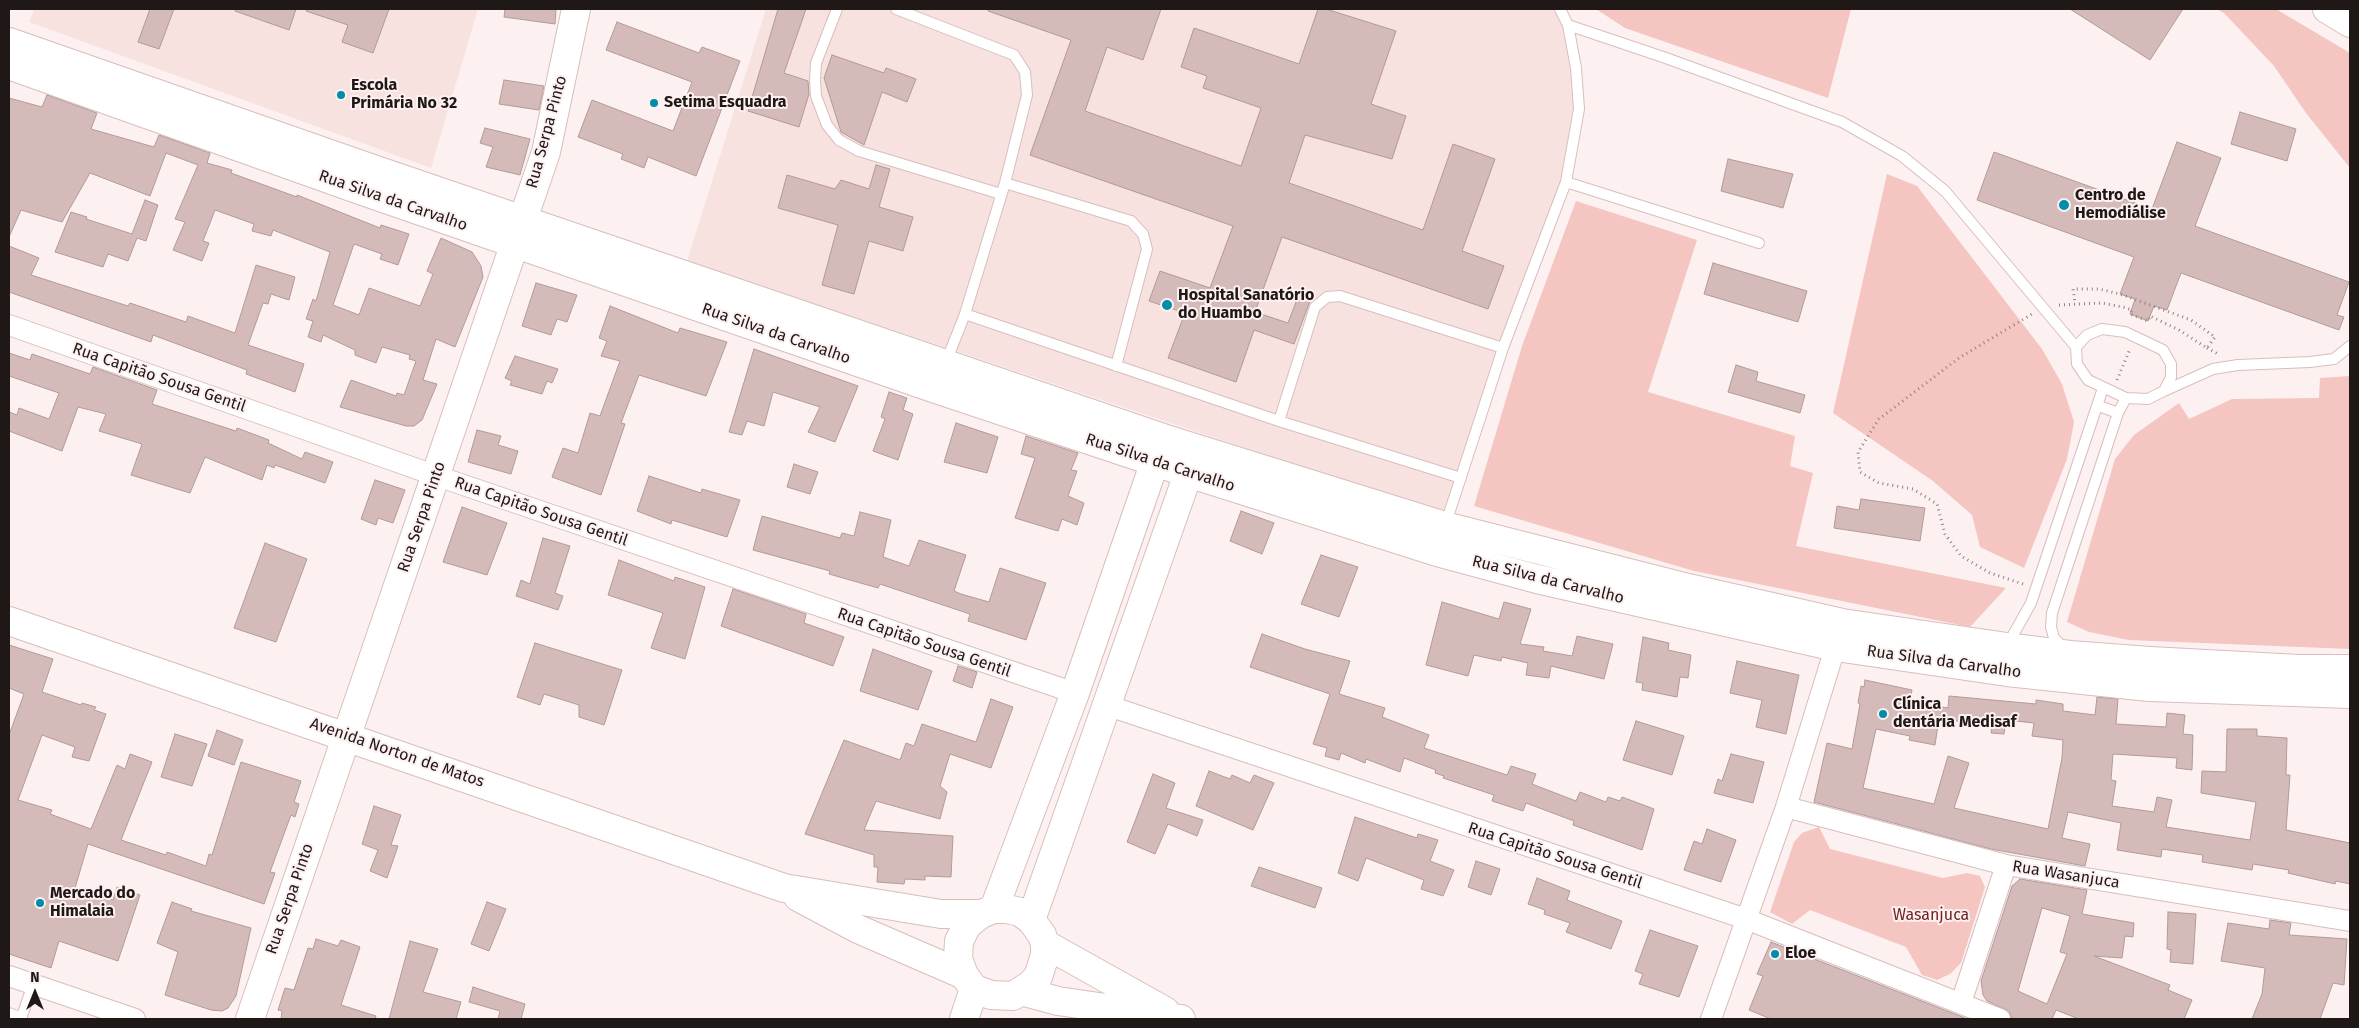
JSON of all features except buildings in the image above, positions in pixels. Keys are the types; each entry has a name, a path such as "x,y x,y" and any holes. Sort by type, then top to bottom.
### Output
{"street":[{"name":"Rua Serpa Pinto","path":"250,1019 345,735 437,476 546,152 576,9"},
{"path":"2327,9 2350,23"},
{"name":"Rua Silva da Carvalho","path":"9,42 48,68"},
{"name":"Rua Silva da Carvalho","path":"9,65 48,68 364,179 941,377 1192,461 1441,539 1536,579 1685,600 1839,635 2007,660 2149,674 2299,682 2350,694"},
{"name":"Rua Capitão Sousa Gentil","path":"9,325 437,476 1075,693"},
{"path":"987,912 1075,693 1159,450"},
{"path":"1031,920 1192,461"},
{"name":"Rua Silva da Carvalho","path":"1441,539 1545,552 1685,600"},
{"path":"1536,579 1545,552"},
{"name":"Avenida Norton de Matos","path":"9,621 345,735 784,888 941,914 987,912"},
{"path":"1711,1019 1786,807 1839,635"},
{"name":"Rua Silva da Carvalho","path":"2007,660 2070,655 2149,674"},
{"name":"Rua Silva da Carvalho","path":"2299,682 2350,669"},
{"name":"Rua Capitão Sousa Gentil","path":"1106,705 1746,919 2000,1019"},
{"name":"Rua Wasanjuca","path":"1786,807 2006,865 2350,921"},
{"path":"1961,1003 2006,865"},
{"name":"Avenida Norton de Matos","path":"784,888 858,929 969,982"},
{"path":"964,1019 969,982 958,959 959,941 967,925 987,912 1007,909 1020,912 1031,920 1042,935 1045,944 1045,955 1038,977 1013,1002"},
{"path":"1045,944 1179,1019"},
{"path":"9,976 135,1019"},
{"path":"969,982 991,995 1013,1002 1058,1001 1179,1019"}],"lane":[{"path":"837,9 816,63 815,80 816,96 827,125 840,140 859,151 1000,194"},
{"path":"896,9 1014,55 1025,72 1026,95 1004,183 979,273 941,377"},
{"path":"1441,539 1503,348 1566,182 1579,109 1576,68 1568,25 1560,9"},
{"path":"1568,25 1663,57 1842,122 1902,156 1945,190 2076,346 2076,364 2088,380 2126,398 2148,399 2213,370 2238,364 2310,362 2334,359 2350,346"},
{"path":"1566,182 1759,243"},
{"path":"1004,183 1131,221 1143,234 1147,249 1116,366"},
{"path":"1279,421 1315,307 1327,297 1340,296 1503,348"},
{"path":"965,314 1279,421 1461,478"},
{"path":"2076,346 2086,335 2102,329 2125,332 2136,336 2163,350 2171,364 2171,377 2164,391"},
{"path":"2007,660 2031,603 2098,406 2108,390"},
{"path":"2070,655 2054,638 2051,627 2052,613 2118,413 2126,398"},
{"path":"2098,406 2118,413"},
{"path":"9,1013 21,1018 33,984"}],"path":[{"path":"2073,289 2099,289 2120,294 2191,320 2215,337 2207,348 2180,330 2150,316 2148,321 2130,314 2132,310 2123,307 2102,303 2075,303 2073,289"},
{"path":"2036,588 1990,573 1961,556 1945,534 1937,504 1913,489 1879,483 1860,472 1858,452 1879,419 1959,358 2043,307"},
{"path":"2108,390 2136,336"}],"shaded area":[{"name":"Escola Primária No 32","path":"34,9 478,9 431,168 29,22"},
{"name":"Hospital Sanatório do Huambo","path":"766,9 1560,9 1579,109 1566,182 1448,516 687,261"}],"green space":[{"path":"1596,9 1851,9 1828,98 1625,28"},
{"path":"2216,9 2276,9 2350,53 2350,168 2306,113 2274,66 2224,13"},
{"path":"1887,174 1917,186 2042,349 2062,384 2074,422 2067,459 2024,568 1980,547 1972,515 1933,481 1833,413"},
{"path":"1576,201 1697,240 1648,392 1795,436 1790,466 1813,473 1796,546 2006,588 1970,627 1694,571 1474,506 1522,346"},
{"path":"2350,376 2350,649 2129,640 2089,632 2067,622 2115,459 2134,435 2179,403 2189,419 2232,399 2319,398 2320,378"},
{"name":"Wasanjuca","path":"1819,827 1830,849 1943,878 1967,873 1980,876 1985,887 1961,963 1950,974 1937,980 1922,975 1906,947 1810,910 1792,924 1770,912 1794,842 1802,833"}],"place":[{"name":"Escola Primária No 32","path":"341,95"},
{"name":"Setima Esquadra","path":"654,103"},
{"name":"Centro de Hemodiálise","path":"2064,205"},
{"name":"Hospital Sanatório do Huambo","path":"1167,305"},
{"name":"Clínica dentária Medisaf","path":"1883,714"},
{"name":"Mercado do Himalaia","path":"40,903"},
{"name":"Eloe","path":"1775,954"}]}
